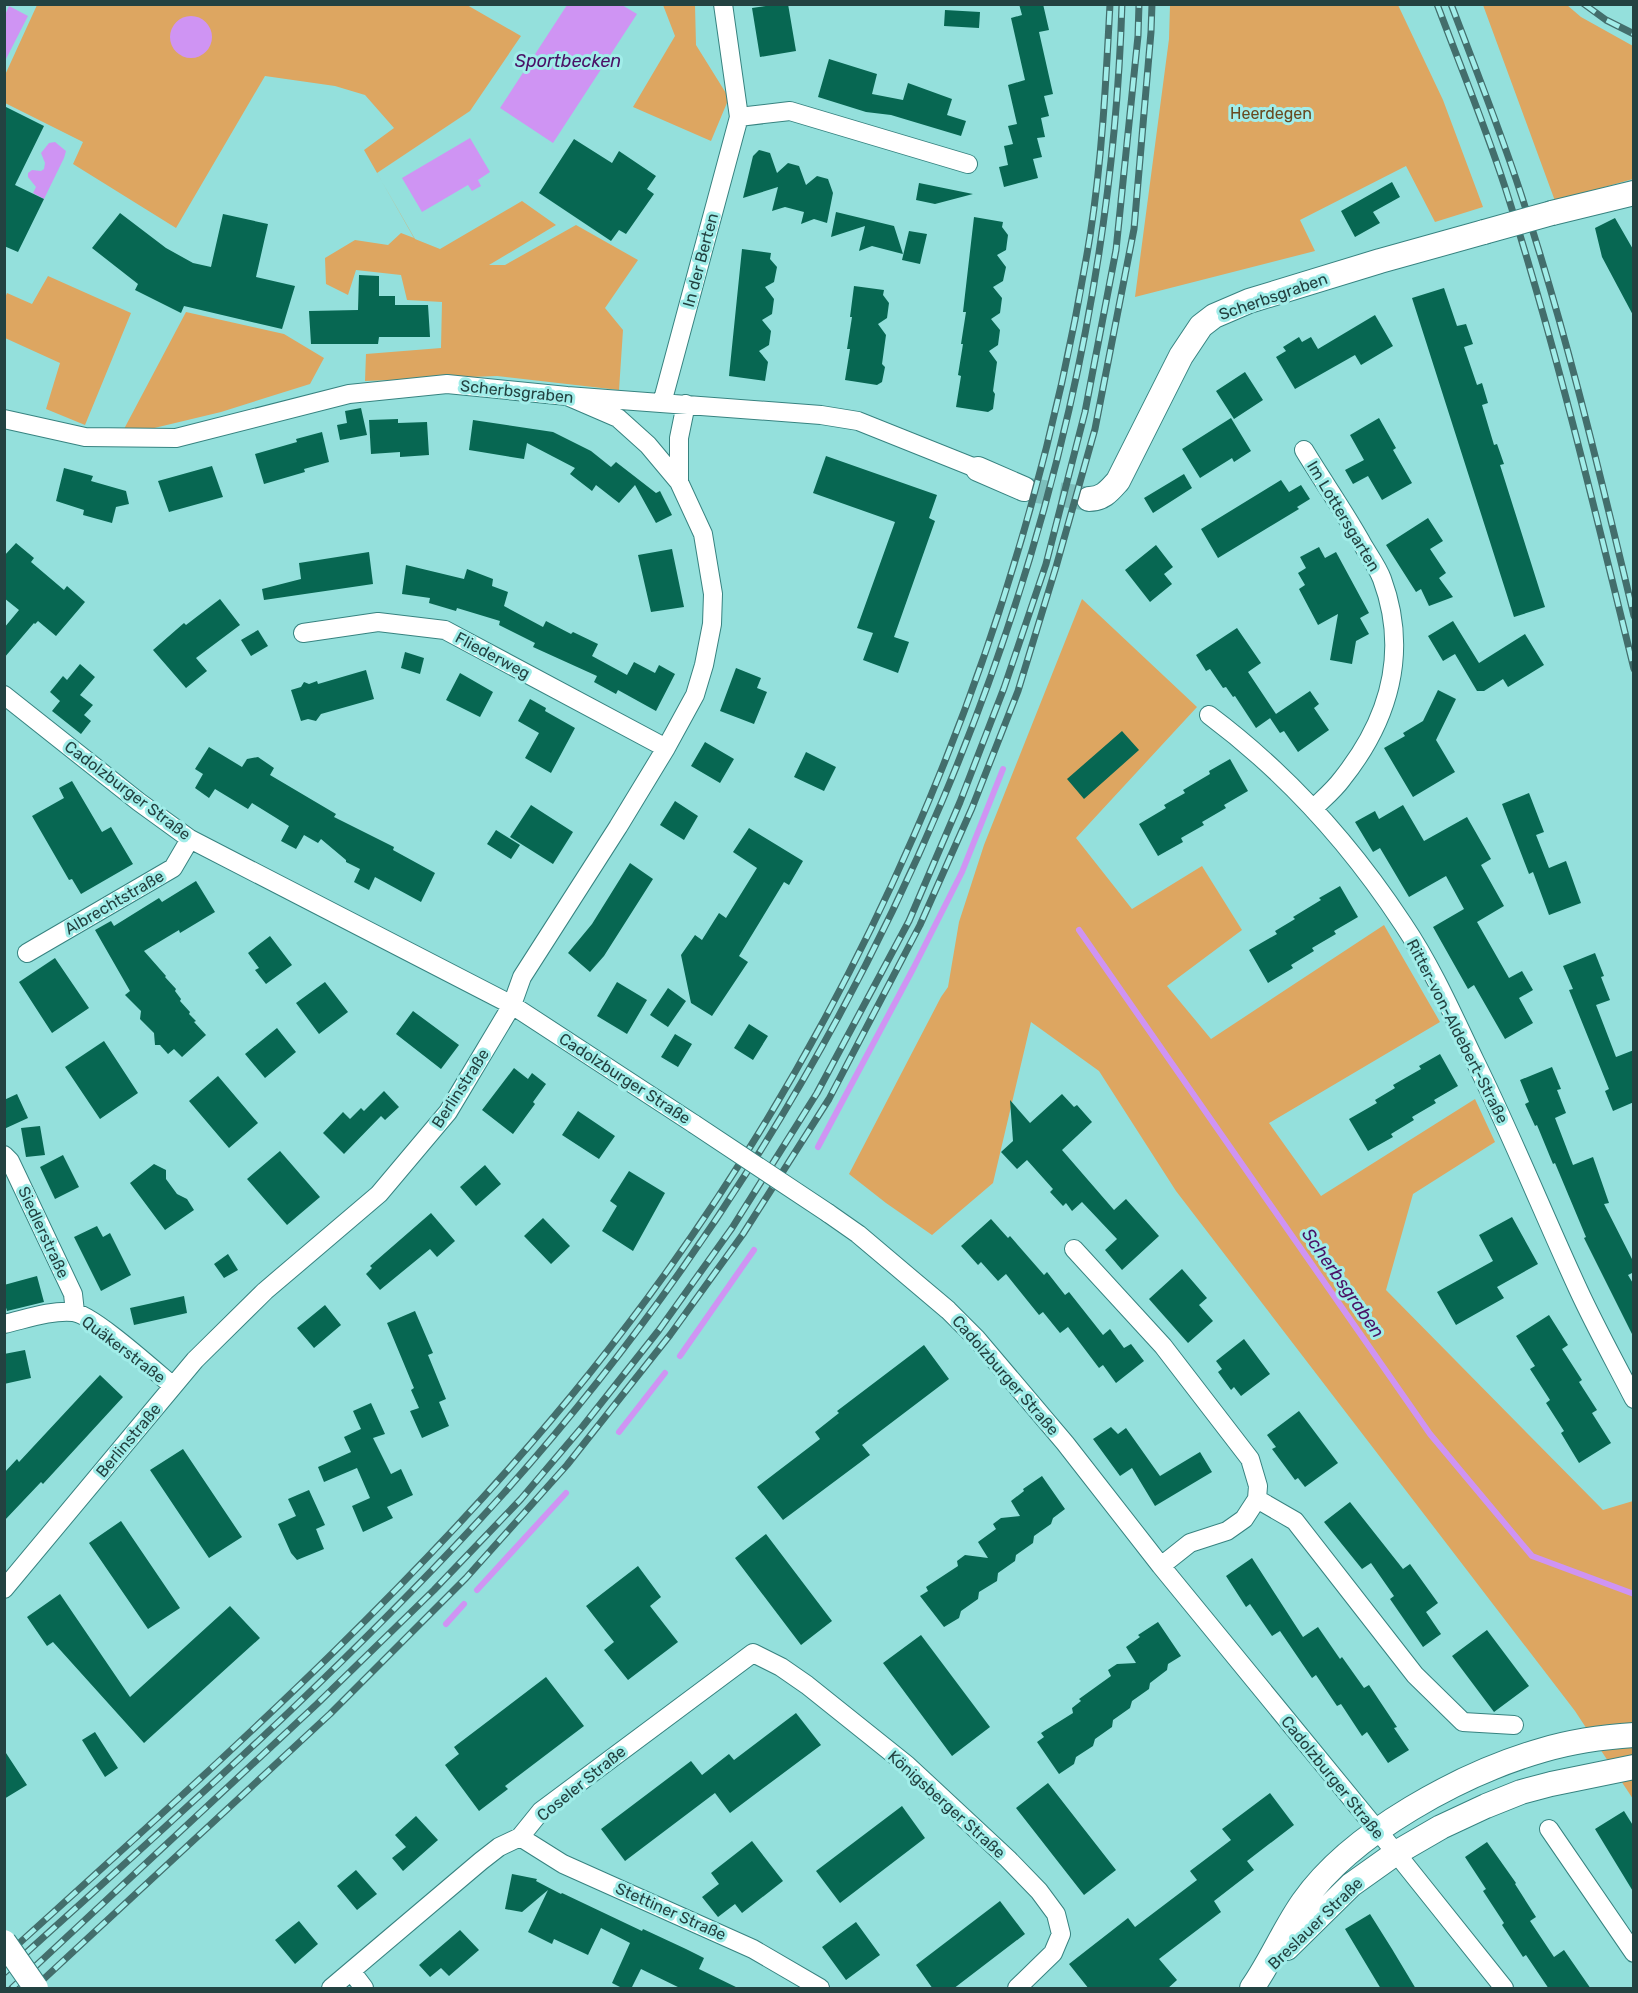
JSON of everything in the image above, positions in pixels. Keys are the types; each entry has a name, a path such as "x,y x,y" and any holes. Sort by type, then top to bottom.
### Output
{"main road":[{"name":"Scherbsgraben","path":"1089,499 1103,496 1118,481 1181,356 1201,326 1214,316 1249,301 1380,261 1552,213 1634,193"},
{"name":"Scherbsgraben","path":"978,469 1024,489"},
{"name":"Breslauer Straße","path":"1257,1982 1304,1901 1336,1866 1377,1830 1463,1781 1518,1758 1599,1737 1634,1735"},
{"name":"Breslauer Straße","path":"1257,1982 1351,1885 1396,1853 1477,1810 1521,1792 1634,1767"},
{"path":"4,1942 36,1989"}],"street":[{"name":"In der Berten","path":"662,402 739,117 723,4"},
{"path":"739,117 790,111 968,164"},
{"name":"Scherbsgraben","path":"4,419 85,437 176,438 338,396 447,384 567,396 821,415 858,422 978,469"},
{"name":"Berlinstraße","path":"4,1589 195,1360 265,1291 379,1194 448,1112 512,1005 522,977 666,748 695,695 712,624 713,594 703,534 679,482 648,445 618,417 567,396"},
{"name":"Berlinstraße","path":"679,482 679,438 686,404"},
{"name":"Im Lottersgarten","path":"1304,450 1382,577 1391,610 1394,641 1393,677 1386,702 1360,753 1341,781 1313,809"},
{"name":"Fliederweg","path":"303,633 378,622 445,630 666,748"},
{"name":"Cadolzburger Straße","path":"4,695 139,802 190,839 512,1005 828,1213 858,1234 948,1310 976,1338 1065,1443 1161,1566 1504,1989"},
{"name":"Ritter-von-Aldebert-Straße","path":"1209,715 1240,738 1313,809 1366,873 1404,925 1446,1001 1508,1129 1578,1291 1634,1399"},
{"name":"Albrechtstraße","path":"27,953 173,868 190,839"},
{"name":"Siedlerstraße","path":"4,1155 10,1161 73,1294 75,1312"},
{"path":"1074,1249 1162,1346 1250,1459 1258,1486 1257,1498 1244,1519 1227,1531 1190,1543 1161,1566"},
{"name":"Quäkerstraße","path":"4,1324 48,1314 75,1312 101,1327 173,1386"},
{"path":"1257,1498 1295,1521 1415,1675 1462,1722 1514,1725"},
{"name":"Coseler Straße","path":"331,1989 481,1861 519,1837 541,1811 753,1653"},
{"name":"Königsberger Straße","path":"753,1653 781,1667 807,1685 908,1765 1039,1891 1056,1914 1061,1934 1053,1953 1017,1989"},
{"path":"1549,1829 1634,1953"},
{"name":"Stettiner Straße","path":"519,1837 563,1864 753,1949 820,1989"},
{"path":"352,1972 364,1989"}],"green space":[{"path":"37,5 467,5 521,36 470,111 377,173 364,150 394,128 365,95 335,86 265,76 176,228 73,164 83,142 5,103 5,75"},
{"path":"663,5 695,5 696,45 729,98 711,141 633,107 675,36"},
{"name":"Heerdegen","path":"1170,5 1398,5 1443,100 1483,207 1435,222 1406,166 1300,220 1315,251 1135,297 1169,39"},
{"path":"1483,5 1567,5 1581,17 1633,46 1633,179 1555,201"},
{"path":"382,182 415,239 440,249 522,201 556,225 489,265 505,265 576,225 638,260 605,308 623,330 619,390 497,376 365,381 366,354 441,348 442,302 407,300 401,275 356,270 348,295 326,284 325,258 355,240 388,245 401,233 414,238"},
{"path":"48,276 131,313 85,425 46,409 60,363 5,338 7,293 32,304"},
{"path":"186,312 284,334 324,358 310,384 221,412 146,430 124,429"},
{"path":"1082,599 1197,707 1076,838 1132,909 1202,866 1242,930 1167,986 1211,1039 1384,925 1440,1022 1269,1123 1321,1196 1475,1099 1495,1142 1413,1194 1386,1290 1603,1510 1633,1501 1633,1799 1575,1711 1176,1191 1099,1071 1031,1022 993,1183 932,1235 849,1174 948,987 959,922 984,845"}],"water":[{"name":"Sportbecken","path":"567,5 622,5 637,14 553,143 500,108"},
{"path":"9,6 28,16 5,61 5,15"},
{"path":"191,16 206,22 212,37 206,52 191,58 176,52 170,37 176,22"},
{"path":"470,138 490,172 478,180 481,186 472,191 468,185 422,212 402,178"},
{"path":"55,142 66,151 44,199 33,193 36,187 28,177 28,173 32,170 44,169 45,163 41,153 49,143"}],"building":[{"path":"788,4 796,51 760,57 752,8"},
{"path":"1019,4 1043,4 1049,30 1039,32 1053,94 1044,96 1049,116 1041,118 1045,137 1037,138 1042,157 1033,159 1038,178 1004,187 999,167 1008,165 1004,146 1013,144 1008,126 1017,124 1008,85 1025,80 1011,18 1022,15"},
{"path":"945,10 980,12 979,28 944,26"},
{"path":"829,59 877,74 872,94 903,100 908,83 952,99 947,115 966,121 961,136 891,115 866,112 818,97"},
{"path":"4,106 44,126 15,185 44,199 18,252 4,246"},
{"path":"574,139 612,163 619,151 656,176 647,189 654,194 626,234 619,230 611,241 539,193"},
{"path":"759,150 770,153 777,173 788,163 799,166 806,185 817,176 828,179 833,193 827,223 814,219 801,224 804,212 785,207 772,211 778,187 743,198 753,156"},
{"path":"1392,182 1400,197 1373,212 1380,223 1355,237 1341,211"},
{"path":"919,183 973,194 935,204 916,200"},
{"path":"836,212 894,226 903,254 872,246 859,251 865,226 831,237"},
{"path":"120,213 166,248 193,263 211,267 223,214 268,224 256,277 295,286 282,329 184,306 181,313 135,290 138,284 92,248"},
{"path":"974,217 1003,222 1002,227 1008,235 1006,250 997,255 1006,267 1003,281 993,287 1002,298 1000,313 991,319 1000,330 998,345 989,351 997,362 993,409 988,412 956,407 961,376 958,375 966,312 963,312"},
{"path":"1615,218 1634,251 1634,317 1602,257 1595,228"},
{"path":"909,231 927,234 920,264 902,260"},
{"path":"742,249 771,253 770,259 777,267 774,282 765,287 774,299 772,314 762,320 771,331 769,345 759,351 768,362 765,381 729,376"},
{"path":"359,275 379,276 379,296 395,296 395,305 428,305 430,337 379,337 378,344 311,344 309,311 358,310"},
{"path":"854,286 884,290 883,295 889,303 887,318 878,324 886,335 882,364 885,367 882,382 877,385 845,380 850,349 847,349"},
{"path":"1444,288 1457,326 1466,324 1473,344 1464,347 1477,385 1482,383 1488,403 1482,405 1494,445 1497,444 1504,464 1500,465 1545,607 1514,617 1412,298"},
{"path":"1375,315 1393,346 1361,365 1355,355 1295,389 1276,357 1286,351 1283,347 1299,337 1302,342 1311,337 1318,349"},
{"path":"1245,372 1263,400 1234,419 1216,391"},
{"path":"361,408 367,435 340,440 337,425 347,423 345,411"},
{"path":"1231,418 1251,451 1234,462 1232,458 1200,478 1182,449"},
{"path":"1379,418 1396,448 1393,450 1412,483 1382,500 1368,476 1353,484 1345,470 1364,460 1350,435"},
{"path":"398,419 398,423 427,422 429,455 400,457 400,452 371,454 369,420"},
{"path":"473,420 553,432 591,451 611,467 616,462 656,493 660,491 672,515 656,523 635,485 619,503 596,485 592,491 570,474 575,468 527,443 524,459 469,450"},
{"path":"322,432 329,462 264,484 255,454"},
{"path":"826,456 937,495 929,518 935,521 894,637 909,642 898,673 863,660 873,633 857,628 895,522 813,493"},
{"path":"212,466 223,497 169,512 158,481"},
{"path":"64,468 93,476 91,481 126,491 129,504 116,507 112,523 83,515 84,510 56,501"},
{"path":"1184,474 1192,488 1153,513 1144,498"},
{"path":"1281,480 1289,492 1301,485 1310,499 1297,507 1299,509 1218,558 1201,529"},
{"path":"1428,518 1443,541 1430,549 1446,573 1439,578 1453,597 1429,606 1421,589 1416,592 1386,545"},
{"path":"16,543 34,558 31,562 64,590 67,586 85,602 56,636 38,621 34,623 4,658 4,628 19,610 4,598 4,556"},
{"path":"1156,545 1173,567 1164,574 1172,584 1150,602 1125,570"},
{"path":"1319,547 1325,558 1336,552 1369,613 1360,618 1369,634 1356,641 1352,664 1330,660 1338,614 1318,625 1299,589 1305,585 1298,573 1306,568 1300,557"},
{"path":"672,549 684,607 651,612 638,555"},
{"path":"369,552 373,584 264,600 262,589 301,579 299,563"},
{"path":"406,565 464,579 467,569 493,579 492,586 508,592 504,606 543,627 546,621 598,644 592,656 627,675 634,662 655,673 659,665 675,674 656,711 618,690 616,694 594,682 597,676 533,647 535,643 499,625 500,621 457,608 456,611 429,603 430,598 402,594"},
{"path":"220,599 240,625 196,658 207,671 186,688 153,650 184,623 186,625"},
{"path":"1453,621 1479,663 1525,634 1544,665 1508,687 1503,679 1484,691 1477,691 1455,654 1443,661 1428,636"},
{"path":"1237,628 1261,663 1248,672 1276,714 1256,728 1235,696 1233,697 1226,687 1223,688 1210,669 1206,671 1196,655"},
{"path":"258,630 268,646 251,656 241,640"},
{"path":"405,652 424,658 420,674 401,668"},
{"path":"80,664 95,677 80,695 93,705 84,715 91,721 81,734 52,711 60,701 50,692 63,676 67,680"},
{"path":"736,668 761,678 757,688 767,692 754,724 720,711"},
{"path":"366,670 374,699 321,714 316,721 308,719 301,721 291,690 301,687 304,682 309,684 317,681 318,684"},
{"path":"460,673 493,692 480,717 446,700"},
{"path":"1438,690 1456,699 1436,740 1455,772 1413,797 1384,748 1405,736 1403,733 1423,721"},
{"path":"1310,691 1319,704 1314,708 1329,730 1298,752 1284,731 1280,733 1270,718"},
{"path":"530,699 546,708 545,711 575,728 551,773 525,758 539,733 518,721"},
{"path":"1122,731 1139,750 1084,799 1067,779"},
{"path":"705,742 734,759 720,783 691,766"},
{"path":"209,747 242,767 247,759 258,757 274,768 270,775 336,814 334,817 394,847 393,850 435,873 421,902 375,877 369,890 354,882 360,869 346,862 321,839 318,843 304,835 296,849 281,841 289,826 252,803 248,809 215,789 209,798 195,788 203,774 195,769"},
{"path":"806,752 836,767 824,791 794,777"},
{"path":"1230,759 1248,791 1224,805 1226,808 1202,822 1204,825 1181,838 1183,842 1158,856 1139,824 1166,808 1164,805 1185,793 1183,790"},
{"path":"72,781 102,832 111,827 133,864 81,894 72,879 69,880 32,816 64,798 59,788"},
{"path":"1529,793 1544,832 1536,835 1549,868 1566,861 1581,903 1549,915 1533,872 1529,874 1502,804"},
{"path":"675,801 698,816 684,840 660,825"},
{"path":"531,805 573,832 553,864 510,837"},
{"path":"1403,805 1424,841 1467,817 1491,859 1481,865 1504,906 1477,922 1509,978 1522,971 1533,990 1519,998 1533,1023 1505,1039 1474,985 1468,989 1433,927 1464,909 1446,876 1409,897 1380,848 1373,852 1355,822 1375,811 1379,819"},
{"path":"749,828 803,861 789,885 784,882 739,956 748,962 712,1016 691,1003 681,955 695,935 702,940 719,913 726,918 757,868 733,852"},
{"path":"496,830 520,845 511,859 487,844"},
{"path":"630,863 653,879 604,956 590,972 568,953 592,924"},
{"path":"196,881 215,912 144,951 176,989 180,1001 206,1035 182,1057 174,1049 168,1054 160,1045 155,1045 154,1033 140,1019 141,1011 125,995 130,991 95,930 111,921 114,926 159,898 162,902"},
{"path":"1340,886 1358,917 1334,931 1336,934 1312,948 1314,951 1291,965 1293,968 1268,983 1249,950 1277,934 1275,931 1295,919 1293,917"},
{"path":"270,936 292,965 266,984 255,970 259,968 248,953"},
{"path":"1595,953 1610,1000 1596,1005 1616,1057 1634,1050 1634,1102 1613,1111 1605,1091 1609,1089 1569,990 1573,989 1563,966"},
{"path":"55,958 89,1008 52,1033 19,982"},
{"path":"325,982 348,1012 319,1034 296,1003"},
{"path":"617,982 647,1000 627,1034 597,1016"},
{"path":"668,988 686,1001 668,1027 650,1015"},
{"path":"413,1011 459,1045 441,1069 396,1034"},
{"path":"749,1024 768,1036 753,1060 734,1048"},
{"path":"277,1028 296,1052 265,1078 245,1054"},
{"path":"675,1034 692,1044 678,1067 661,1057"},
{"path":"104,1041 138,1093 100,1119 65,1067"},
{"path":"1440,1054 1458,1086 1434,1100 1436,1103 1412,1117 1414,1120 1391,1134 1393,1137 1368,1151 1349,1119 1377,1103 1375,1100 1395,1088 1393,1085 1421,1069 1419,1066"},
{"path":"1552,1067 1561,1089 1557,1090 1566,1113 1555,1118 1573,1165 1593,1157 1609,1203 1604,1204 1634,1263 1634,1272 1628,1275 1634,1285 1634,1338 1584,1238 1586,1237 1555,1163 1553,1164 1537,1125 1535,1126 1525,1104 1529,1102 1520,1080"},
{"path":"514,1068 528,1079 532,1073 546,1084 533,1102 535,1104 513,1134 482,1110"},
{"path":"218,1076 258,1123 229,1148 189,1101"},
{"path":"384,1091 399,1107 385,1120 381,1116 344,1154 323,1133 343,1112 350,1119 361,1108 364,1111"},
{"path":"17,1094 28,1118 4,1129 4,1100"},
{"path":"1062,1094 1074,1107 1077,1105 1092,1122 1062,1150 1114,1210 1126,1199 1159,1236 1122,1270 1105,1250 1117,1239 1082,1202 1072,1211 1066,1203 1063,1206 1050,1192 1053,1189 1027,1160 1017,1169 1001,1152 1013,1141 1010,1100 1030,1123"},
{"path":"578,1111 615,1136 599,1159 562,1135"},
{"path":"40,1126 45,1155 26,1157 21,1128"},
{"path":"280,1151 320,1197 287,1225 247,1179"},
{"path":"63,1155 79,1187 55,1199 40,1167"},
{"path":"154,1164 166,1170 166,1179 177,1194 187,1199 194,1210 165,1230 130,1183"},
{"path":"485,1165 501,1184 476,1206 460,1187"},
{"path":"629,1171 665,1193 633,1251 602,1231 617,1206 610,1201"},
{"path":"431,1213 455,1241 437,1257 430,1249 380,1290 366,1274 372,1268 370,1266"},
{"path":"1512,1217 1538,1264 1497,1287 1504,1298 1456,1325 1437,1292 1493,1261 1479,1235"},
{"path":"543,1218 570,1246 551,1264 524,1236"},
{"path":"991,1219 1008,1238 1010,1236 1044,1275 1047,1272 1065,1295 1069,1292 1103,1335 1110,1329 1124,1348 1131,1344 1144,1361 1116,1383 1103,1365 1099,1368 1068,1327 1060,1333 1043,1312 1039,1315 1006,1274 998,1281 981,1262 978,1265 961,1246"},
{"path":"97,1226 103,1237 110,1233 131,1275 101,1291 74,1237"},
{"path":"228,1254 238,1270 224,1278 214,1264"},
{"path":"1182,1269 1207,1298 1199,1305 1213,1321 1188,1343 1149,1299"},
{"path":"37,1276 44,1302 7,1311 4,1301 4,1285"},
{"path":"184,1296 187,1313 134,1325 130,1308"},
{"path":"325,1305 341,1325 314,1348 297,1328"},
{"path":"415,1311 433,1353 428,1355 446,1399 439,1402 449,1426 422,1438 410,1411 419,1408 411,1390 414,1388 387,1323"},
{"path":"1549,1315 1568,1345 1562,1349 1582,1380 1579,1382 1597,1410 1592,1413 1611,1443 1579,1463 1561,1433 1564,1431 1546,1403 1550,1400 1530,1369 1535,1366 1516,1336"},
{"path":"1244,1339 1270,1374 1241,1396 1234,1387 1231,1390 1218,1372 1222,1369 1216,1361"},
{"path":"924,1345 949,1379 862,1445 870,1455 783,1520 757,1487 820,1439 815,1432 839,1413 837,1411"},
{"path":"25,1350 31,1378 4,1384 4,1354"},
{"path":"100,1375 123,1397 43,1484 41,1482 4,1521 4,1473 17,1459 19,1462"},
{"path":"371,1403 385,1434 373,1438 391,1474 401,1469 413,1495 387,1507 393,1518 363,1532 352,1506 370,1498 357,1468 324,1482 318,1467 351,1452 344,1437 361,1429 353,1411"},
{"path":"1299,1411 1338,1463 1305,1487 1298,1478 1295,1480 1272,1449 1276,1447 1267,1435"},
{"path":"1111,1427 1118,1434 1126,1428 1160,1476 1200,1452 1212,1472 1155,1506 1132,1468 1120,1476 1093,1439"},
{"path":"183,1449 242,1537 209,1558 150,1470"},
{"path":"1042,1476 1065,1509 1053,1518 1051,1524 1034,1536 1033,1543 1016,1555 1015,1561 998,1573 997,1581 979,1592 978,1599 961,1611 959,1618 944,1627 920,1596 928,1591 926,1587 958,1566 957,1561 965,1555 988,1558 978,1542 996,1529 993,1524 1001,1518 1020,1516 1011,1501 1024,1491 1023,1489"},
{"path":"309,1490 325,1525 316,1529 324,1549 297,1560 291,1553 278,1524 296,1516 288,1499"},
{"path":"1350,1502 1403,1569 1410,1564 1438,1603 1426,1612 1441,1634 1423,1647 1390,1599 1394,1596 1371,1563 1362,1569 1324,1522"},
{"path":"121,1521 180,1608 148,1629 89,1543"},
{"path":"766,1534 832,1621 801,1645 735,1558"},
{"path":"1252,1558 1303,1637 1318,1627 1364,1688 1369,1685 1397,1727 1394,1728 1409,1750 1388,1763 1367,1732 1362,1736 1341,1704 1337,1706 1316,1675 1312,1678 1280,1631 1272,1636 1250,1604 1246,1607 1226,1576"},
{"path":"638,1566 661,1597 650,1606 678,1642 628,1680 604,1650 614,1642 586,1606"},
{"path":"60,1594 130,1697 230,1606 260,1638 144,1743 53,1642 47,1646 27,1617"},
{"path":"1158,1622 1181,1656 1168,1664 1167,1670 1150,1683 1149,1689 1132,1701 1130,1708 1113,1720 1112,1727 1095,1739 1093,1746 1076,1757 1074,1764 1059,1774 1037,1742 1044,1737 1041,1733 1073,1713 1072,1708 1081,1701 1079,1699 1111,1676 1108,1670 1117,1664 1136,1663 1126,1647 1140,1637 1138,1635"},
{"path":"1487,1630 1529,1686 1494,1712 1452,1656"},
{"path":"921,1635 990,1727 952,1756 883,1663"},
{"path":"546,1677 584,1726 505,1786 508,1789 479,1811 445,1765 459,1754 454,1747"},
{"path":"796,1713 821,1745 730,1813 715,1793 625,1861 601,1829 691,1761 702,1775 729,1754 734,1760"},
{"path":"95,1732 118,1768 105,1777 82,1740"},
{"path":"4,1750 27,1785 4,1799"},
{"path":"1048,1783 1116,1870 1084,1895 1016,1808"},
{"path":"1270,1793 1294,1825 1247,1861 1254,1870 1214,1901 1221,1912 1159,1959 1177,1980 1167,1989 1089,1989 1069,1964 1128,1918 1135,1927 1197,1880 1190,1871 1231,1840 1222,1829"},
{"path":"902,1806 925,1838 840,1903 816,1871"},
{"path":"1624,1811 1634,1827 1634,1893 1595,1829"},
{"path":"416,1816 438,1840 403,1871 392,1858 406,1847 395,1835"},
{"path":"752,1841 783,1881 742,1913 735,1904 718,1917 702,1897 719,1884 711,1873"},
{"path":"1487,1842 1516,1883 1536,1917 1530,1921 1554,1957 1564,1950 1591,1989 1549,1989 1526,1955 1523,1957 1483,1891 1486,1889 1465,1857"},
{"path":"356,1870 377,1894 357,1910 337,1886"},
{"path":"512,1874 537,1879 536,1881 561,1894 704,1958 699,1969 740,1989 682,1989 641,1969 631,1989 624,1989 612,1983 630,1943 601,1928 588,1955 554,1939 552,1944 528,1932 548,1890 522,1912 505,1909"},
{"path":"1000,1901 1025,1934 953,1989 933,1989 916,1965"},
{"path":"1370,1914 1416,1989 1381,1989 1345,1929"},
{"path":"299,1921 318,1944 295,1964 275,1940"},
{"path":"856,1922 880,1955 846,1980 822,1947"},
{"path":"460,1930 479,1950 449,1976 441,1968 430,1977 419,1965"}],"waterway":[{"path":"818,1147 962,872 1003,769"},
{"name":"Scherbsgraben","path":"1079,930 1430,1434 1532,1556 1634,1594"},
{"path":"680,1356 754,1250"},
{"path":"619,1432 665,1373"},
{"path":"477,1590 566,1493"},
{"path":"446,1624 464,1604"}],"tunnel":[{"path":"1024,489 1089,499"}],"railway":[{"path":"4,1957 308,1677 453,1530 523,1453 589,1374 683,1248 769,1116 845,979 913,838 971,692 1020,542 1060,390 1090,236 1101,149 1110,4"},
{"path":"4,1973 323,1680 385,1619 504,1493 634,1335 750,1167 854,988 942,801 1014,608 1069,410 1105,208 1122,4"},
{"path":"12,1988 317,1704 434,1590 521,1499 583,1426 659,1330 732,1228 817,1093 909,921 960,802 1004,688 1046,564 1085,412 1116,250 1138,36 1139,4"},
{"path":"34,1988 330,1714 466,1578 567,1465 670,1335 743,1234 829,1099 920,925 972,808 1018,691 1056,567 1095,429 1134,229 1152,4"},
{"path":"1437,4 1489,141 1524,247 1574,427 1634,669"},
{"path":"1451,4 1508,157 1550,287 1594,451 1634,616"},
{"path":"1584,4 1606,20 1634,34"}]}
